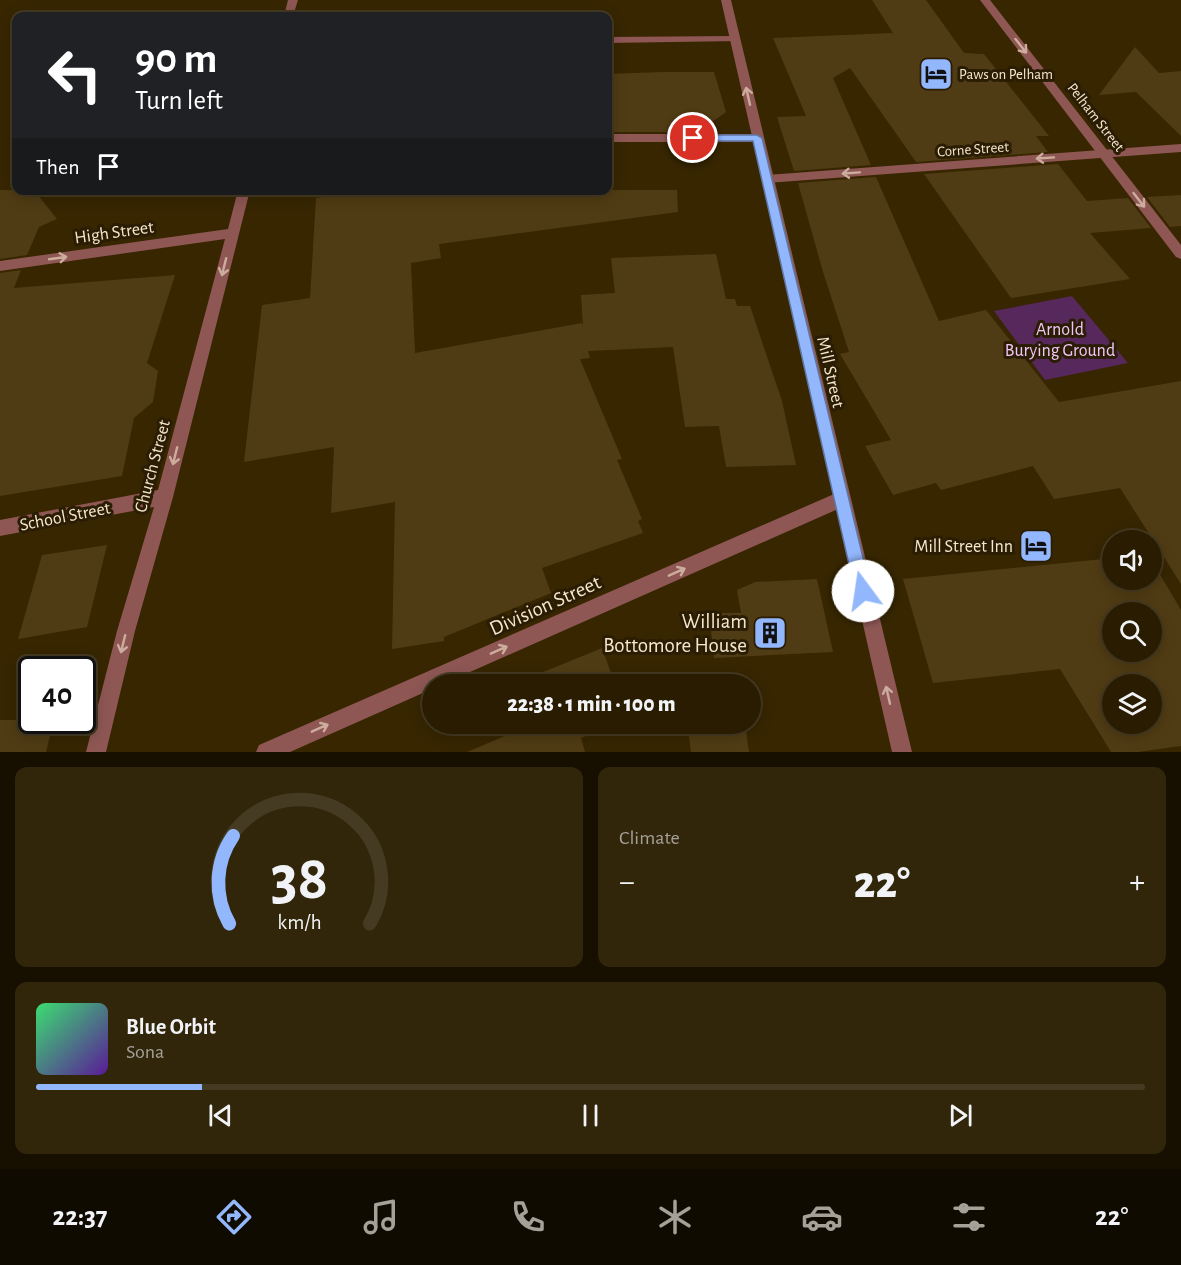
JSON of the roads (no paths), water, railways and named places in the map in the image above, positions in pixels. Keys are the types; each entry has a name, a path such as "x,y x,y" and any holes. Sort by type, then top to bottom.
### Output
{"street":[{"name":"Mill Street","path":"726,0 902,752"},
{"name":"Pelham Street","path":"985,0 1181,254"},
{"path":"612,40 735,39"},
{"path":"612,138 757,138"},
{"name":"Corne Street","path":"767,180 1181,148"},
{"name":"Church Street","path":"96,752 126,631 165,497 243,195"},
{"name":"High Street","path":"0,267 233,233"},
{"name":"School Street","path":"0,528 165,497"},
{"name":"Division Street","path":"266,752 841,499"}],"place":[{"name":"Paws on Pelham","path":"936,74"},
{"name":"Mill Street Inn","path":"1036,546"},
{"name":"William Bottomore House","path":"770,633"}],"park label":[{"name":"Arnold Burying Ground","path":"1060,339"}]}
